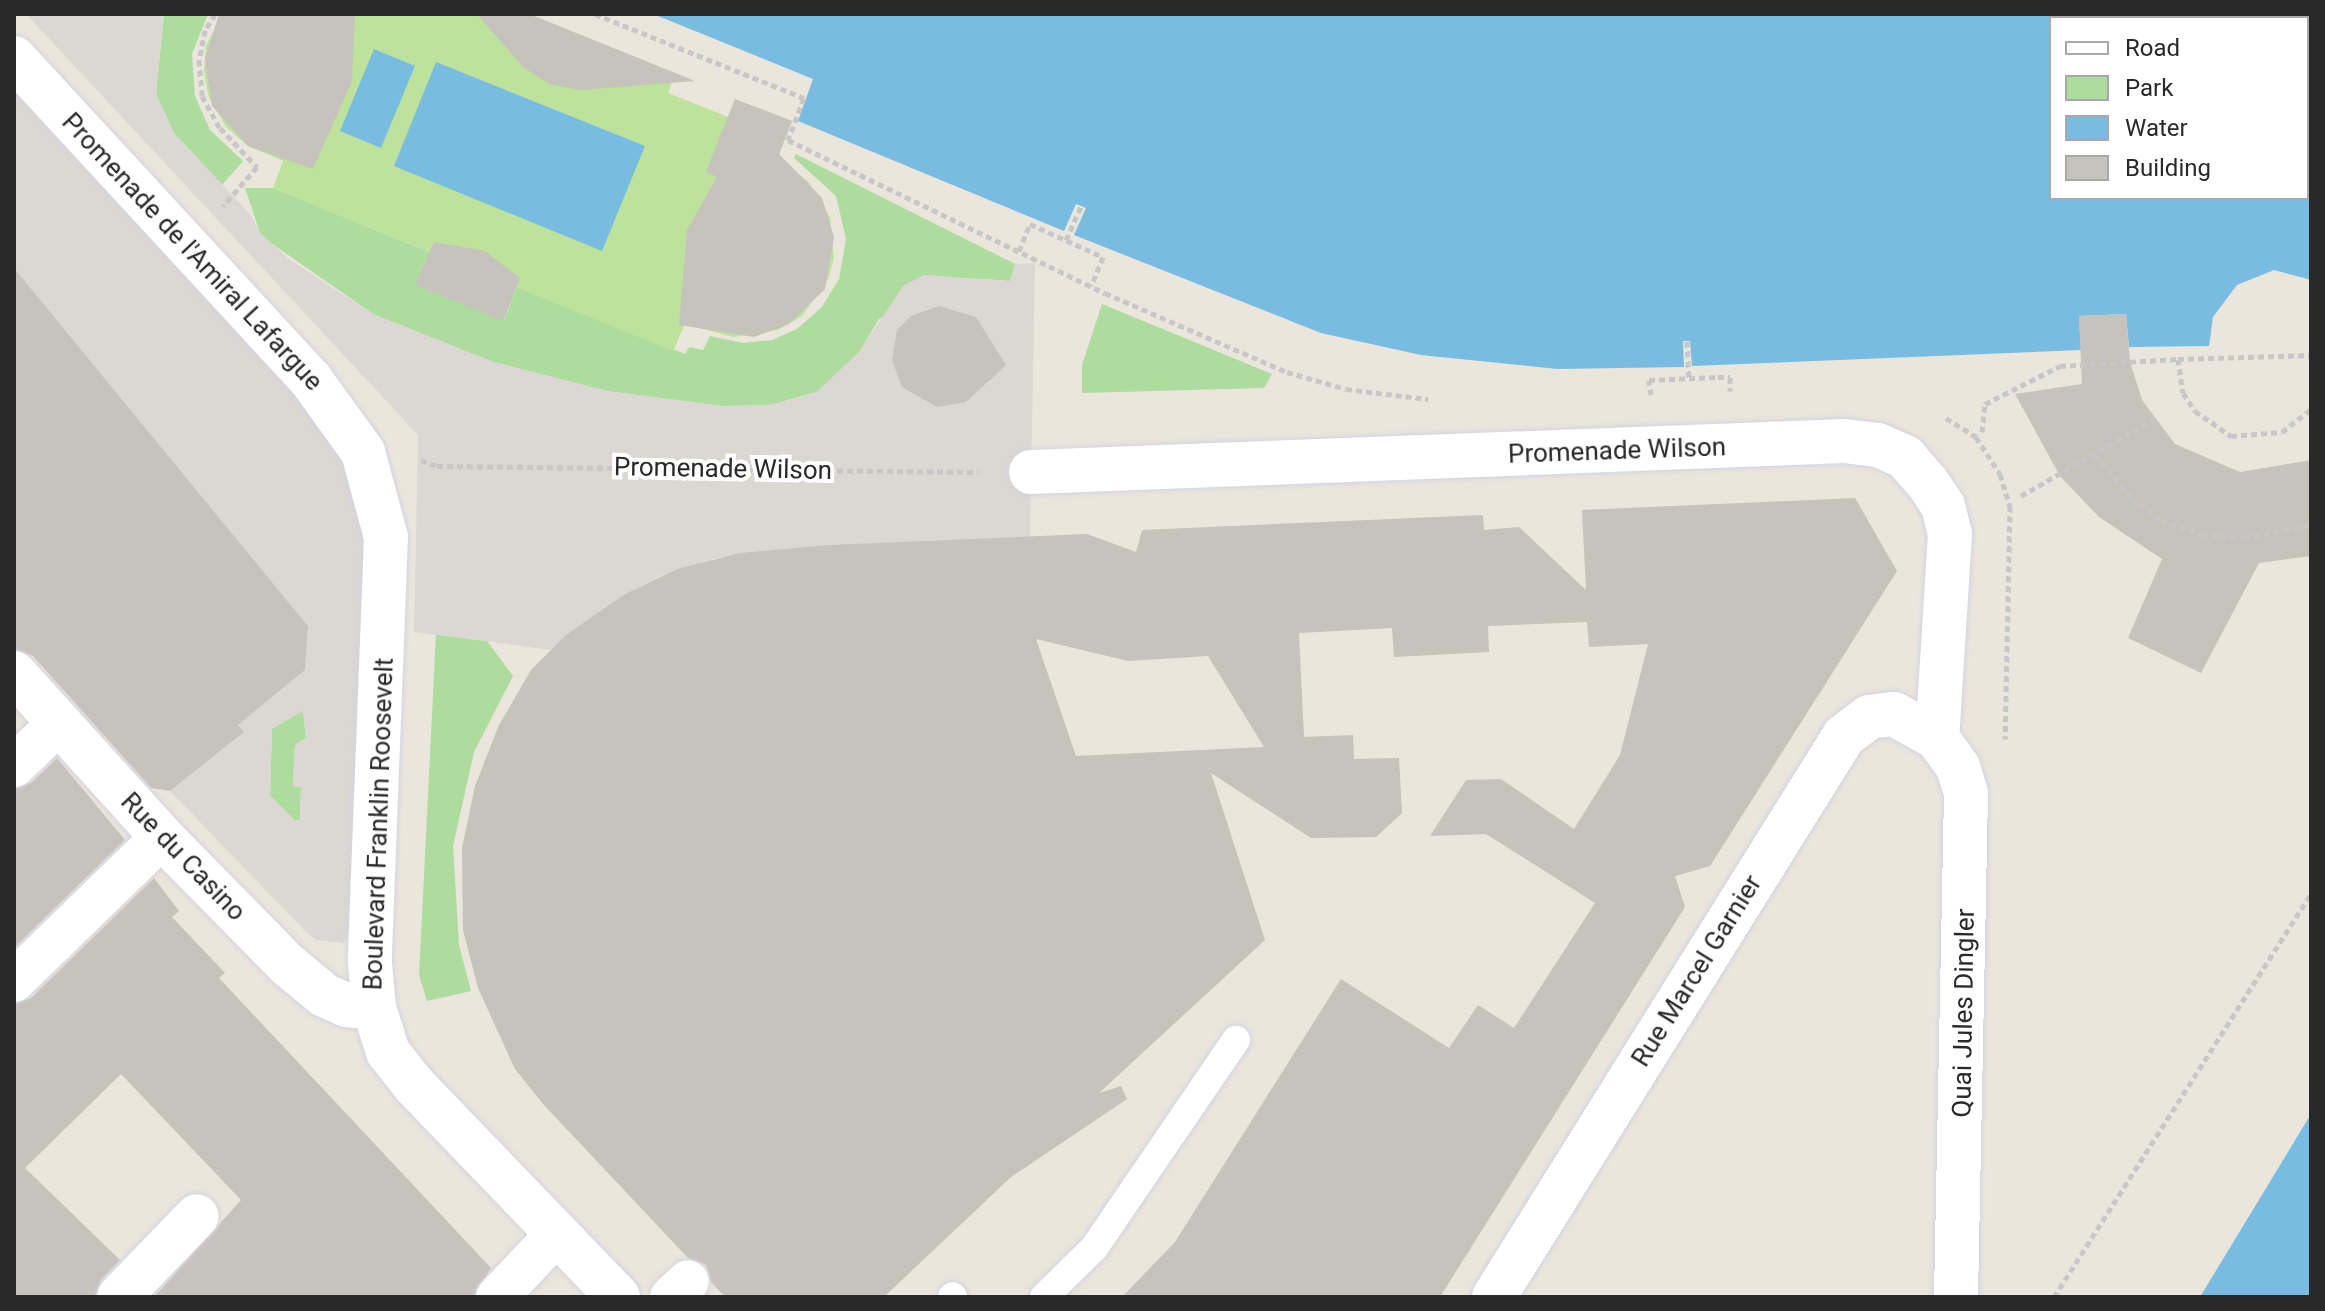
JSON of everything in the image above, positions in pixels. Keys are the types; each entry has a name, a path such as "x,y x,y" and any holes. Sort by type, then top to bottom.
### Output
{"street":[{"name":"Promenade de l'Amiral Lafargue","path":"14,58 311,380 363,452"},
{"name":"Promenade Wilson","path":"1031,472 1844,441 1878,445 1905,457 1927,482 1943,506 1950,534 1937,738"},
{"name":"Boulevard Franklin Roosevelt","path":"363,452 386,537 370,963 374,1008 388,1052 414,1085 618,1297"},
{"name":"Rue du Casino","path":"14,673 162,837 288,965 324,995 346,1005 374,1008"},
{"name":"Rue Marcel Garnier","path":"1494,1297 1844,736 1869,717 1894,714 1937,738"},
{"path":"14,766 58,724"},
{"name":"Quai Jules Dingler","path":"1937,738 1958,767 1966,794 1956,1297"},
{"path":"14,981 162,837"},
{"path":"119,1297 197,1216"},
{"path":"497,1297 558,1233"}],"lane":[{"path":"1044,1297 1094,1248 1236,1040"}],"path":[{"path":"214,216 257,167 220,128 202,96 199,60 205,30 215,14"},
{"path":"595,14 804,98 788,140 1091,286 1287,372 1346,389 1436,400"},
{"path":"1066,240 1081,207"},
{"path":"1019,251 1030,224 1103,257 1091,286"},
{"path":"1687,341 1689,379"},
{"path":"1982,432 1985,404 2060,366 2311,355"},
{"path":"2178,359 2183,393 2195,411 2231,436 2282,432 2311,409"},
{"path":"1651,403 1649,380 1730,377 1730,400"},
{"path":"1940,414 1976,437 2000,474 2010,506 2005,752"},
{"path":"2021,496 2154,419"},
{"path":"2095,455 2131,498 2161,520 2201,534 2244,538 2311,525"},
{"name":"Promenade Wilson","path":"437,466 984,472"},
{"path":"2054,1297 2311,893"}],"green space":[{"path":"164,14 208,14 192,54 195,96 210,130 243,161 222,185 174,133 156,94"},
{"path":"222,14 529,14 675,73 668,93 746,124 754,106 792,121 777,160 808,181 830,217 834,258 828,279 802,316 778,330 733,337 685,324 673,351 517,288 503,321 415,285 429,252 273,188 283,161 248,146 226,127 208,95 204,70 206,46"},
{"path":"796,154 1015,264 1010,281 984,279 879,319 860,351 817,392 770,405 722,406 607,391 493,362 373,314 261,236 245,188 273,188 429,252 504,320 517,287 685,354 689,347 703,350 710,336 743,343 772,340 797,329 822,307 839,279 846,239 836,196 794,158"},
{"path":"1102,304 1272,374 1264,388 1082,393 1082,365"},
{"path":"436,634 487,641 513,676 474,752 453,846 459,945 471,991 427,1001 419,975"},
{"path":"303,710 306,738 295,745 293,785 301,787 300,820 295,821 270,796 272,728"}],"shaded area":[{"path":"26,14 164,14 156,94 174,133 250,214 260,233 289,259 373,314 493,362 607,391 722,406 770,405 816,393 860,351 903,286 924,275 1010,281 1015,264 1035,263 1030,537 828,545 716,558 662,575 625,594 551,650 414,632 418,435"},
{"path":"14,74 327,422 356,495 366,556 352,924 344,943 317,940 307,933 170,791 243,733 238,725 305,670 308,626 14,268","holes":["303,711 306,738 295,745 293,786 301,788 300,819 295,821 270,796 272,729"]}],"water":[{"path":"653,14 2311,14 2311,280 2274,270 2237,285 2213,317 2209,346 2129,347 2126,314 2079,316 2081,350 1692,366 1690,341 1683,341 1684,367 1557,369 1421,355 1321,333 1074,235 1086,208 1076,204 1064,231 798,121 813,79"},
{"path":"374,49 415,66 381,148 340,131"},
{"path":"436,62 645,146 602,251 394,166"},
{"path":"2311,1114 2311,1297 2200,1297"}],"building":[{"path":"219,14 355,14 352,81 313,169 248,146 212,106 205,59"},
{"path":"477,14 529,14 695,81 580,90 549,84 523,67"},
{"path":"735,99 792,121 779,154 822,198 834,237 825,289 789,324 754,337 679,325 687,230 717,177 706,172"},
{"path":"434,242 485,251 520,278 503,321 415,285"},
{"path":"14,268 308,626 305,670 238,725 244,732 170,791 151,788 33,656 14,649"},
{"path":"939,306 976,317 1006,365 966,402 937,407 902,387 892,360 897,330 911,316"},
{"path":"2126,314 2130,362 2142,400 2175,444 2240,472 2311,460 2311,556 2259,563 2201,673 2128,638 2162,559 2099,517 2060,476 2015,394 2082,384 2079,316"},
{"path":"1855,498 1897,571 1710,866 1675,876 1685,907 1440,1297 1122,1297 1175,1242 1341,979 1449,1048 1478,1005 1514,1028 1595,903 1486,834 1430,836 1466,780 1501,779 1574,829 1620,755 1648,644 1589,647 1587,622 1488,626 1489,652 1394,657 1392,628 1299,633 1304,737 1353,735 1354,759 1399,758 1402,813 1376,837 1311,838 1211,773 1265,940 1099,1093 1121,1086 1127,1099 1011,1177 884,1297 725,1297 711,1282 706,1265 688,1258 543,1104 515,1069 478,988 463,930 462,848 475,786 499,725 531,670 566,635 625,594 677,569 740,553 828,545 1087,534 1136,552 1142,530 1483,515 1484,530 1519,527 1586,590 1582,510","holes":["1036,639 1128,661 1208,656 1264,747 1076,756"]},
{"path":"57,758 125,840 14,948 14,789 31,783"},
{"path":"154,878 179,911 172,917 225,973 219,978 491,1268 474,1297 154,1297 241,1200 121,1074 25,1168 120,1260 101,1280 95,1297 14,1297 14,1004 31,998"}]}
